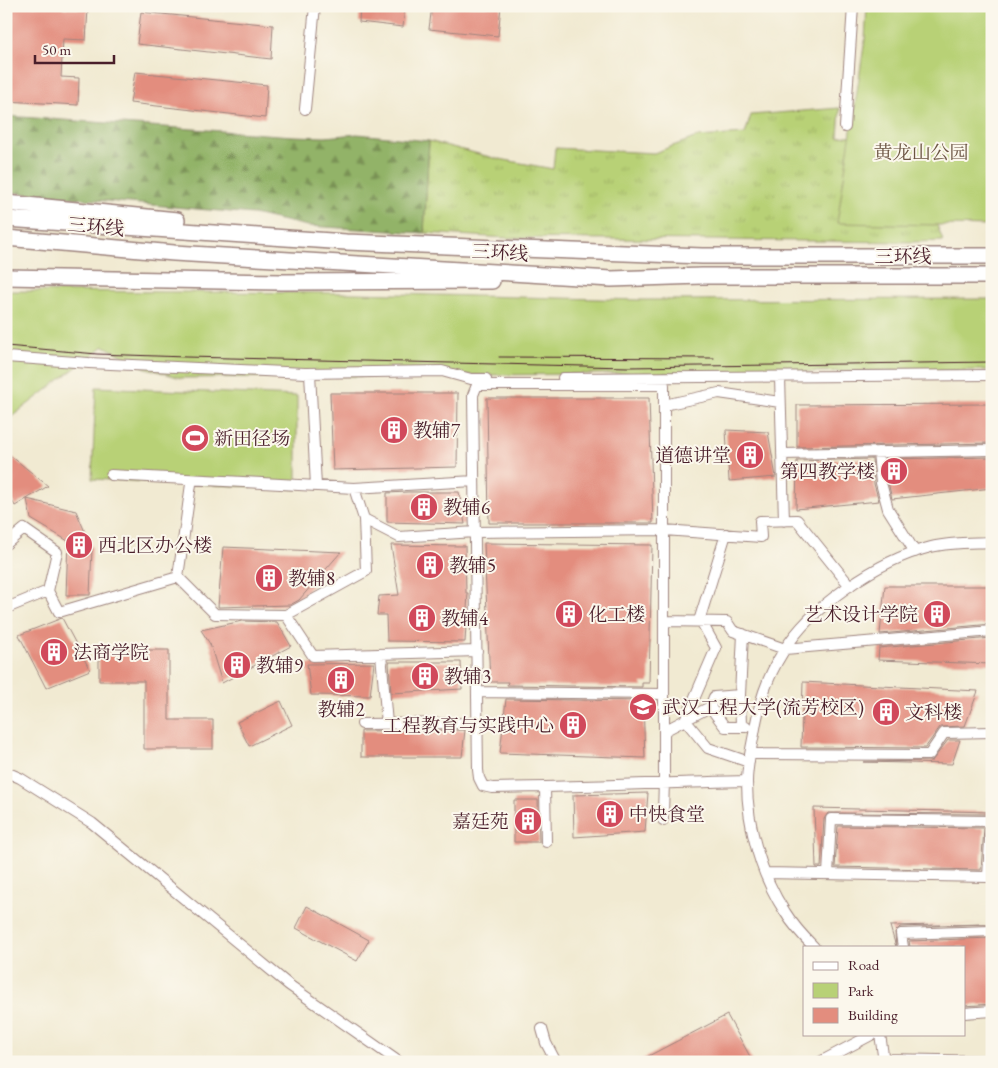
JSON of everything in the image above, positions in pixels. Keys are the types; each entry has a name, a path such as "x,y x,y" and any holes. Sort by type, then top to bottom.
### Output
{"highway":[{"path":"6,203 256,228 327,241"},
{"name":"三环线","path":"6,219 327,241 702,256 992,256"},
{"name":"三环线","path":"6,238 174,253 611,278 702,276 992,276"},
{"path":"6,278 300,282 423,282 611,278"}],"street":[{"path":"305,110 315,6"},
{"path":"845,127 853,6"},
{"path":"6,357 187,369 310,373 442,372 471,379 992,375"},
{"path":"310,373 316,486"},
{"path":"780,376 784,520"},
{"path":"718,377 719,393"},
{"path":"663,820 664,783 664,386 477,385 473,395 477,692 479,778 483,786 492,788 546,787 664,783 747,781"},
{"path":"664,405 719,393 780,402"},
{"path":"782,454 992,450"},
{"path":"878,452 881,483 888,509 916,552"},
{"path":"111,475 354,488 474,481"},
{"path":"178,577 191,484"},
{"path":"178,577 215,614 286,615 366,571 364,519 354,488"},
{"path":"364,519 399,537 475,532 664,530 761,537 760,521 797,520 850,586"},
{"path":"6,544 24,529 57,552 48,591 58,612 178,577"},
{"path":"685,720 716,648 700,621 726,534"},
{"path":"813,946 784,911 766,873 752,829 747,781 762,696 785,649 802,627 825,605 872,571 932,547 992,542"},
{"path":"6,600 9,607 48,591"},
{"path":"286,615 313,656 477,651"},
{"path":"664,621 727,622 733,630 785,649 992,631"},
{"path":"741,726 740,695 743,634"},
{"path":"380,654 387,724"},
{"path":"477,692 664,694"},
{"path":"664,731 710,707 714,697 740,695"},
{"path":"710,707 725,727 741,726 755,728"},
{"path":"685,720 708,748 750,758 929,755 944,733 992,732"},
{"path":"362,724 478,723"},
{"path":"6,772 20,778 92,823 289,985 398,1062"},
{"path":"546,787 546,842"},
{"path":"766,873 988,877 991,851 991,821 831,819 828,874"},
{"path":"903,946 901,934 992,931"},
{"path":"966,1013 992,1011"},
{"path":"542,1029 546,1043 556,1062"},
{"path":"820,1062 869,1036"},
{"path":"880,1036 884,1061 992,1061"}],"green space":[{"name":"黄龙山公园","path":"867,6 992,6 992,226 837,223 865,39"},
{"path":"840,108 838,137 863,134 906,142 943,241 507,238 424,233 429,141 494,158 553,169 555,148 654,153 697,137 745,134 751,115"},
{"path":"6,116 293,136 325,137 357,134 429,141 424,233 308,226 253,214 6,192"},
{"path":"6,291 355,293 640,300 992,299 992,370 181,378 146,368 104,346 6,421"},
{"name":"新田径场","path":"96,387 297,396 297,489 92,479"}],"building":[{"path":"6,6 63,6 63,8 88,9 86,40 63,39 61,77 79,78 78,105 6,101"},
{"path":"360,6 405,6 403,27 359,22"},
{"path":"432,6 501,6 498,36 429,29"},
{"path":"141,12 273,25 271,59 137,44"},
{"path":"135,72 267,85 265,118 130,103"},
{"name":"教辅7","path":"330,393 458,393 457,467 333,470"},
{"path":"487,398 649,398 653,523 489,523"},
{"path":"991,404 992,443 797,447 797,405"},
{"name":"道德讲堂","path":"726,430 768,432 776,477 729,481"},
{"path":"6,452 48,486 15,506 6,490"},
{"path":"992,457 992,488 892,499 886,459"},
{"path":"872,459 874,484 879,501 796,509 797,461"},
{"name":"教辅6","path":"459,492 465,524 387,522 387,493"},
{"name":"西北区办公楼","path":"27,499 76,511 92,548 90,595 66,595 68,541 31,519"},
{"name":"化工楼","path":"484,543 652,545 649,683 642,683 642,687 507,685 508,682 490,682"},
{"path":"391,545 465,546 466,593 468,593 465,642 387,641 386,615 377,615 379,596 399,595"},
{"name":"教辅8","path":"223,547 341,552 299,600 290,605 218,607"},
{"path":"885,586 992,586 992,624 880,634"},
{"name":"法商学院","path":"62,618 90,670 46,688 19,635"},
{"name":"教辅9","path":"242,621 277,622 291,646 222,683 210,644 201,630"},
{"path":"992,638 992,664 878,660 879,648"},
{"path":"99,650 169,650 169,720 213,720 213,749 144,749 144,681 99,681"},
{"name":"教辅3","path":"389,662 461,662 462,689 391,693"},
{"name":"教辅2","path":"374,663 370,696 311,695 307,664"},
{"name":"文科楼","path":"803,682 978,691 965,726 940,727 925,748 801,747"},
{"name":"工程教育与实践中心","path":"506,699 643,701 645,758 500,753"},
{"path":"281,701 292,725 249,746 237,722"},
{"path":"465,730 462,757 361,757 361,731"},
{"path":"948,740 960,740 952,764 863,762 932,761"},
{"name":"中快食堂","path":"648,793 645,832 574,837 573,795"},
{"name":"嘉廷苑","path":"514,800 538,800 539,842 514,842"},
{"path":"814,808 992,812 992,814 828,813 824,819 821,867 816,867"},
{"path":"838,826 984,828 981,870 835,867"},
{"path":"307,906 369,940 357,961 296,928"},
{"path":"987,924 900,927 895,932 896,946 890,926"},
{"path":"992,938 992,1004 966,1006 966,946 910,946 909,941"},
{"path":"727,1015 753,1062 637,1062"}],"tram line":[{"path":"6,346 97,354 628,367 992,362"},
{"path":"499,357 714,358"}],"place":[{"name":"教辅7","path":"394,430"},
{"name":"新田径场","path":"195,438"},
{"name":"道德讲堂","path":"750,455"},
{"name":"第四教学楼","path":"894,471"},
{"name":"教辅6","path":"424,507"},
{"name":"西北区办公楼","path":"79,545"},
{"name":"教辅5","path":"430,565"},
{"name":"教辅8","path":"269,578"},
{"name":"化工楼","path":"569,614"},
{"name":"艺术设计学院","path":"937,614"},
{"name":"教辅4","path":"422,618"},
{"name":"法商学院","path":"54,652"},
{"name":"教辅9","path":"237,665"},
{"name":"教辅3","path":"425,676"},
{"name":"教辅2","path":"341,680"},
{"name":"武汉工程大学(流芳校区)","path":"643,707"},
{"name":"文科楼","path":"886,712"},
{"name":"工程教育与实践中心","path":"573,725"},
{"name":"中快食堂","path":"610,814"},
{"name":"嘉廷苑","path":"528,821"}]}
